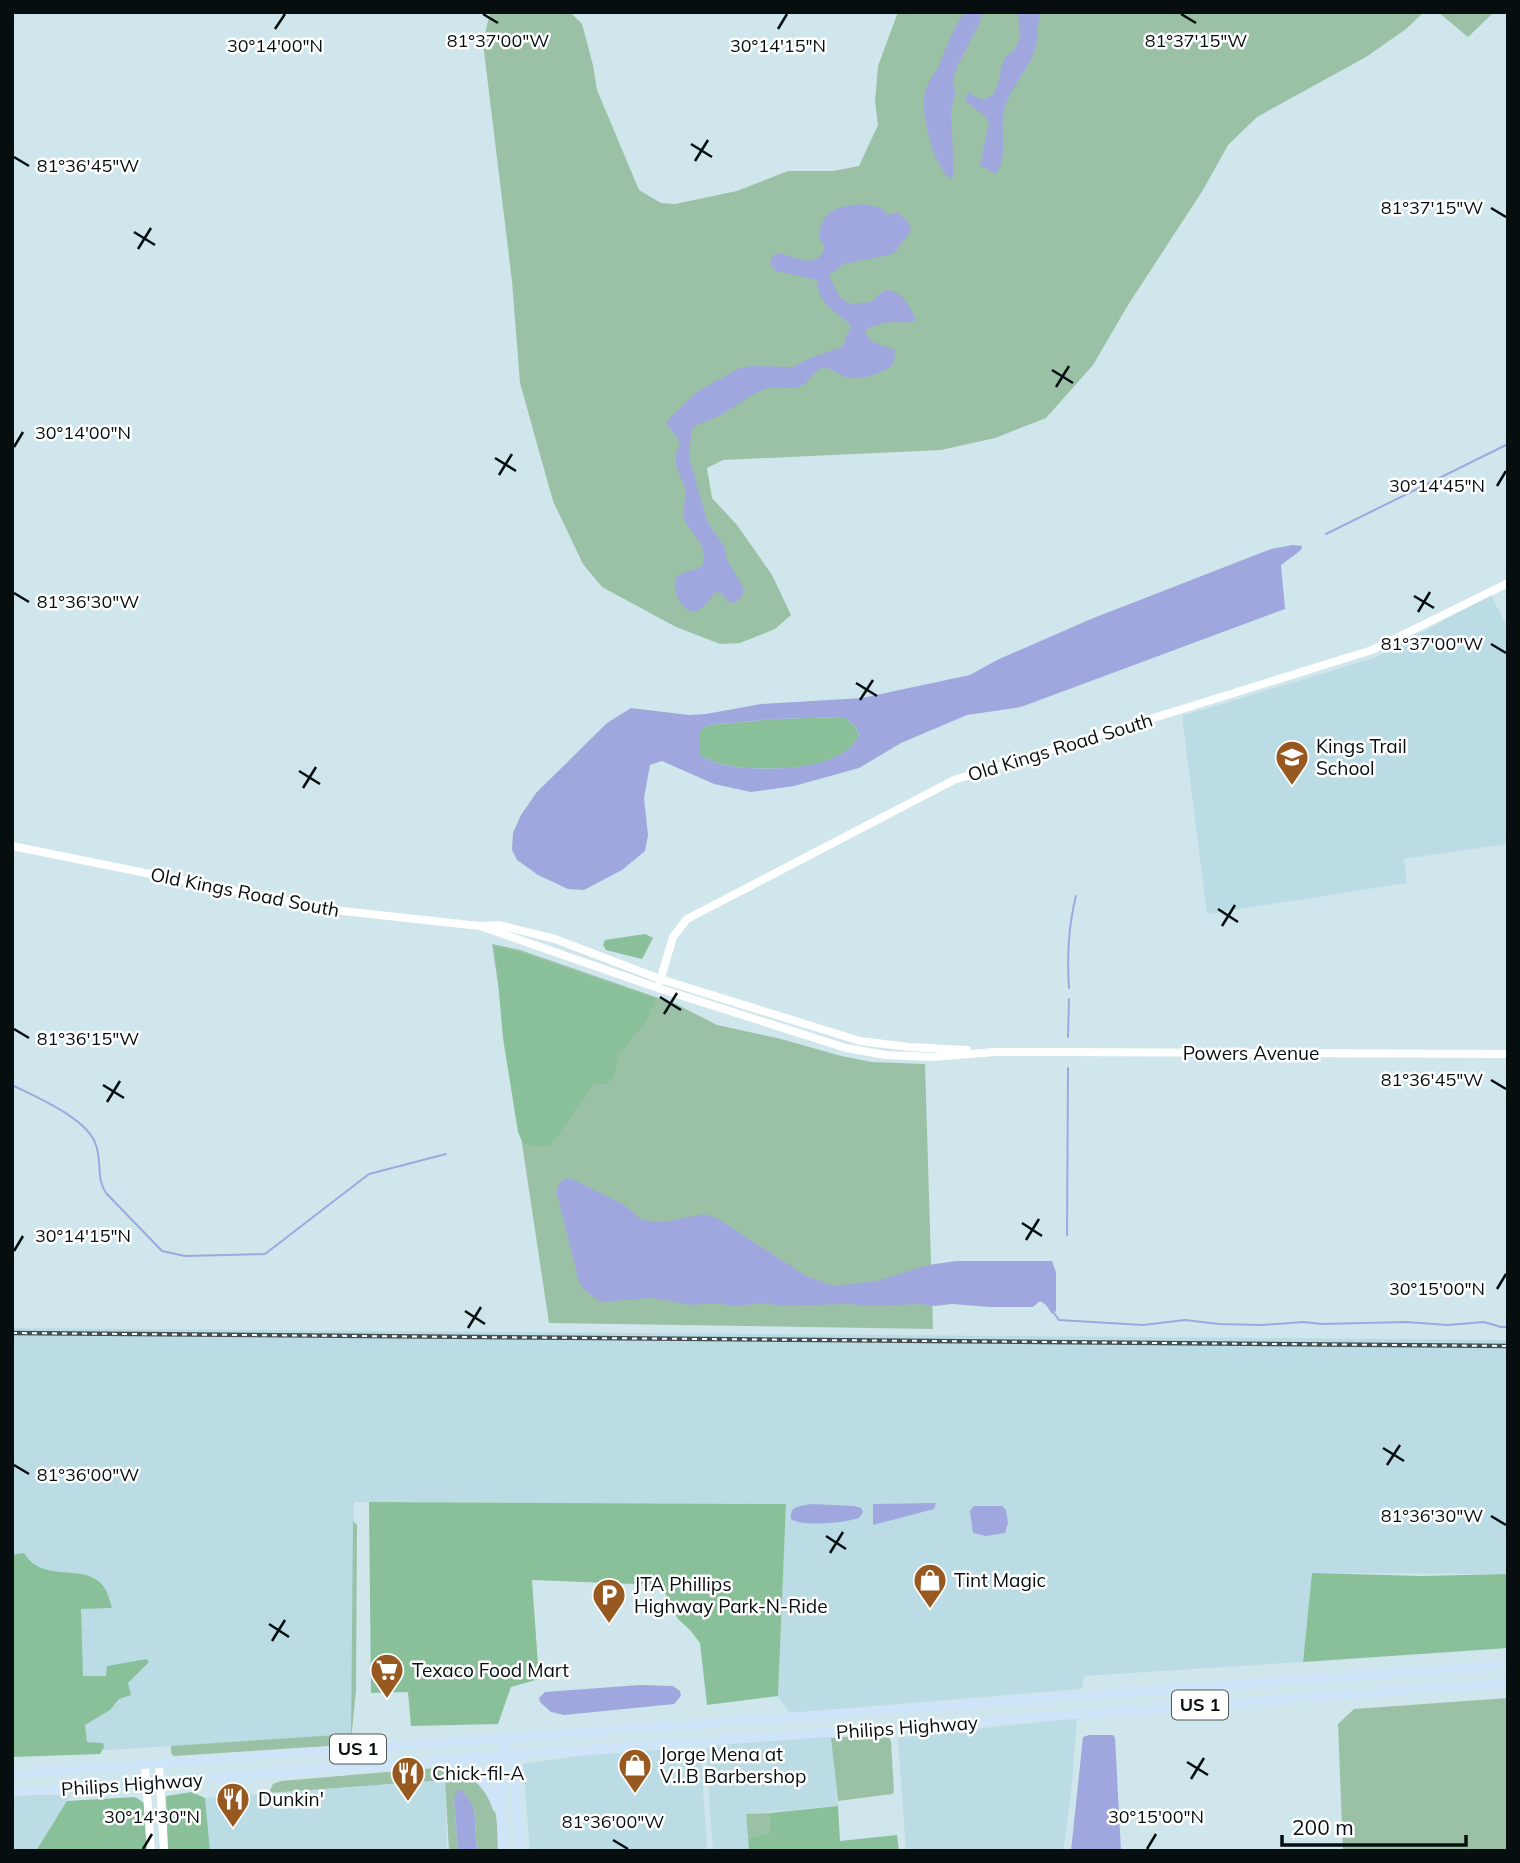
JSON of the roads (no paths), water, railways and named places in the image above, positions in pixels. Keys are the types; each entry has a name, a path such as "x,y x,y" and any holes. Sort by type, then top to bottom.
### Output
{"main road":[{"name":"Philips Highway","path":"12,1774 1508,1665"},
{"name":"Philips Highway","path":"12,1792 1508,1683"},
{"path":"988,1703 990,1721"},
{"path":"510,1737 520,1851"},
{"path":"503,1851 500,1758 510,1737"},
{"path":"359,1749 360,1768"},
{"path":"438,1761 460,1767 481,1779 490,1791 500,1816"}],"street":[{"name":"Old Kings Road South","path":"480,926 658,988 673,937 687,919 954,780 1372,650 1508,583"},
{"name":"Old Kings Road South","path":"12,846 324,909 480,926 499,925 546,936 660,979"},
{"name":"Powers Avenue","path":"660,979 860,1041 909,1047 995,1052 1508,1054"},
{"name":"Powers Avenue","path":"658,988 865,1052 932,1057 995,1052"},
{"path":"159,1764 164,1851"},
{"path":"145,1765 151,1851"}],"water":[{"path":"965,12 982,12 953,81 955,93 951,113 954,175 951,179 939,164 930,141 924,97 953,32"},
{"path":"1018,12 1041,12 1035,50 1005,106 1003,155 995,174 980,165 989,123 985,116 965,101 968,92 982,100 994,94 1006,56 1014,50 1020,38"},
{"path":"864,204 881,208 887,215 898,212 909,223 911,231 893,254 844,264 830,274 830,278 840,297 851,304 871,302 885,290 896,292 904,299 916,319 914,322 885,323 866,330 865,333 873,342 895,350 894,364 883,371 870,376 849,378 824,368 803,385 765,389 723,414 693,427 689,457 707,521 725,548 726,558 744,589 741,598 733,603 727,601 721,593 715,592 702,608 696,611 686,609 676,593 675,581 679,575 702,566 704,559 698,540 683,517 686,490 676,466 676,453 680,445 667,421 698,391 740,368 793,367 842,347 851,326 824,301 818,288 818,280 776,271 770,264 771,258 777,253 803,260 815,260 824,250 819,238 820,228 827,215 839,208"},
{"path":"1302,546 1301,550 1281,565 1285,609 1021,707 967,715 901,743 859,768 794,786 751,792 714,784 662,761 650,765 644,798 648,835 645,851 622,870 584,890 568,889 538,875 517,860 512,850 513,833 536,793 607,723 631,708 689,715 706,714 761,704 862,698 970,675 997,660 1091,619 1271,549","holes":["844,717 855,726 859,734 850,747 836,757 797,767 735,767 700,755 700,731 707,725"]},
{"path":"566,1178 623,1204 642,1220 663,1222 704,1214 717,1218 806,1276 834,1286 877,1281 928,1265 956,1261 1052,1261 1056,1272 1056,1311 1052,1314 1040,1301 1033,1307 952,1304 692,1305 652,1298 600,1302 583,1289 579,1282 556,1190"},
{"path":"936,1503 934,1509 873,1525 873,1504"},
{"path":"812,1504 854,1506 861,1508 863,1512 859,1518 834,1523 813,1524 791,1519 794,1509"},
{"path":"974,1506 1002,1506 1006,1510 1008,1523 1005,1533 986,1536 973,1533 970,1511"},
{"path":"640,1685 673,1686 680,1691 681,1696 674,1704 564,1715 551,1712 539,1698 545,1692"},
{"path":"1113,1735 1115,1738 1121,1851 1071,1851 1083,1737"},
{"path":"458,1790 463,1791 474,1808 477,1851 458,1851 454,1799"}],"waterway":[{"path":"1326,534 1508,444"},
{"path":"1069,988 1069,942 1076,896"},
{"path":"1068,1037 1069,999"},
{"path":"1067,1235 1068,1068"},
{"path":"12,1085 60,1109 82,1126 96,1145 101,1182 106,1193 162,1251 185,1256 265,1254 369,1174 446,1154"},
{"path":"1054,1313 1059,1320 1143,1325 1185,1320 1262,1325 1303,1322 1406,1322 1448,1325 1484,1322 1508,1327"}],"railway":[{"path":"12,1333 1508,1346"}],"place":[{"name":"Kings Trail School","path":"1292,787"},
{"name":"Tint Magic","path":"930,1610"},
{"name":"JTA Phillips Highway Park-N-Ride","path":"609,1625"},
{"name":"Texaco Food Mart","path":"387,1700"},
{"name":"Jorge Mena at V.I.B Barbershop","path":"635,1795"},
{"name":"Chick-fil-A","path":"408,1803"},
{"name":"Dunkin'","path":"233,1829"}]}
